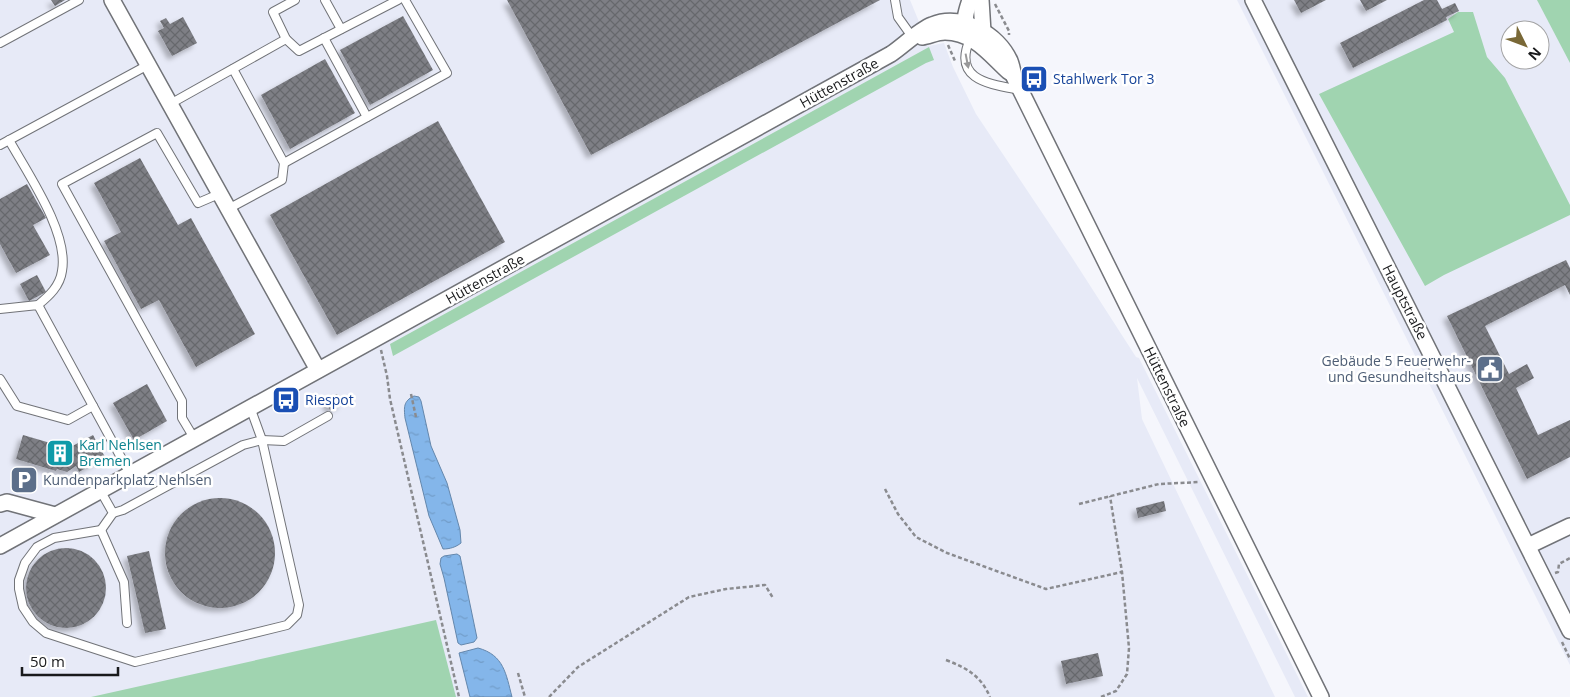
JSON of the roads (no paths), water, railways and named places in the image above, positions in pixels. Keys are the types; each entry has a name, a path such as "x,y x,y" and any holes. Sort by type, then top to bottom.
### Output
{"street":[{"path":"112,0 318,370"},
{"path":"964,24 970,0"},
{"path":"976,35 981,0"},
{"name":"Hauptstraße","path":"1254,0 1570,631"},
{"name":"Hüttenstraße","path":"2,539 55,515 891,54 930,26 948,20 964,24 976,35"},
{"name":"Hüttenstraße","path":"913,38 944,32 976,35 998,44 1011,62 1017,83 1321,697"},
{"path":"0,504 7,502 55,515"},
{"path":"1528,546 1570,526"}],"lane":[{"path":"0,43 79,0"},
{"path":"295,0 273,12 286,39 299,50 398,0"},
{"path":"325,0 341,29"},
{"path":"284,163 446,72 405,0"},
{"path":"895,0 898,17 913,38"},
{"path":"976,35 965,50 964,60 969,72 979,80 1017,83"},
{"path":"324,38 367,117"},
{"path":"170,104 286,39"},
{"path":"0,145 148,65"},
{"path":"228,208 282,180 284,163 233,69"},
{"path":"194,438 182,418 182,401 62,184 157,133 198,203 220,194"},
{"path":"0,309 38,305 54,291 62,272 62,245 50,214 9,140"},
{"path":"38,305 130,474"},
{"path":"0,380 17,406 68,420 93,406"},
{"path":"250,407 262,440 299,605 295,619 287,625 135,662 46,633 33,622 23,607 19,580 25,563 37,548 54,538 101,530 113,513 124,510 243,445 262,440 284,441 328,416"},
{"path":"100,490 113,513"},
{"path":"101,530 124,582 127,624"}],"water":[{"path":"414,396 419,397 421,401 431,446 447,483 460,530 461,543 450,548 443,549 429,516 405,418 406,403"},
{"path":"457,554 460,556 477,638 474,642 461,645 458,643 440,564 441,558 444,556"},
{"path":"478,648 487,651 499,661 505,673 512,697 470,697 459,653"}],"place":[{"name":"Stahlwerk Tor 3","path":"1034,79"},
{"name":"Gebäude 5 Feuerwehr- und Gesundheitshaus","path":"1490,369"},
{"name":"Riespot","path":"286,400"},
{"name":"Karl Nehlsen Bremen","path":"60,453"},
{"name":"Kundenparkplatz Nehlsen","path":"24,480"}]}
